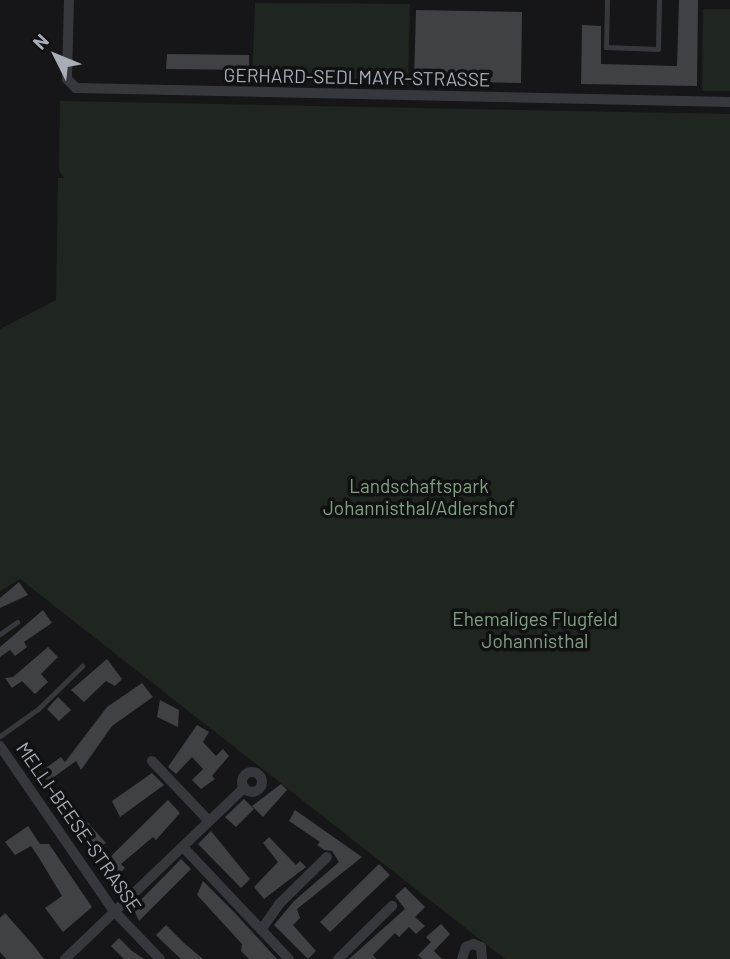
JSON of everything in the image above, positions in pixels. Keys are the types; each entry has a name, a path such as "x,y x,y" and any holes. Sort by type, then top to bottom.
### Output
{"street":[{"name":"GERHARD-SEDLMAYR-STRASSE","path":"69,0 67,79 76,88 730,102"},
{"name":"MELLI-BEESE-STRASSE","path":"0,746 114,911 160,959"},
{"path":"152,761 209,821"},
{"path":"65,959 244,788"},
{"path":"183,847 289,959"},
{"path":"261,930 279,904 327,857"},
{"path":"338,959 392,906"},
{"path":"461,959 466,947 473,944 483,951 482,959"}],"lane":[{"path":"607,0 606,47 658,49 659,0"},
{"path":"0,634 17,622"},
{"name":"MELLI-BEESE-STRASSE","path":"0,736 38,709 82,666"}],"green space":[{"path":"255,3 410,4 408,85 252,81"},
{"path":"703,9 730,9 730,91 702,91"},
{"name":"Landschaftspark Johannisthal/Adlershof","path":"60,101 730,114 730,959 505,959 20,579 0,591 0,329 56,300 58,178 64,178 59,170"}],"building":[{"path":"679,0 698,0 697,86 581,84 582,25 601,26 601,64 677,66"},
{"path":"416,10 522,12 521,83 414,81"},
{"path":"167,54 249,55 249,70 166,69"},
{"path":"19,582 28,595 0,608 0,598"},
{"path":"43,610 52,623 24,642 27,647 15,656 10,650 0,657 0,647"},
{"path":"48,647 58,657 41,674 48,682 35,694 22,681 12,688 5,678 13,677"},
{"path":"107,659 122,679 115,686 106,681 84,702 71,690"},
{"path":"142,683 153,697 112,726 81,770 76,761 50,780 44,779 39,773 61,757 65,762 107,707"},
{"path":"58,697 71,710 59,721 47,709"},
{"path":"160,700 179,710 178,727 157,717"},
{"path":"197,725 209,732 203,742 216,756 223,749 229,756 212,776 215,779 201,789 192,780 203,769 192,757 176,774 168,767"},
{"path":"152,773 164,785 120,817 112,801"},
{"path":"281,784 287,790 263,817 252,806"},
{"path":"244,799 254,809 236,827 225,817"},
{"path":"168,800 180,813 156,840 153,837 121,864 125,868 115,878 102,865"},
{"path":"72,805 106,843 94,851 68,813"},
{"path":"295,810 362,857 297,909 300,918 293,925 316,951 308,959 274,925 294,901 339,862 332,851 324,850 317,845 320,842 289,821"},
{"path":"28,826 40,844 49,844 92,907 63,932 45,908 62,896 39,858 31,846 15,855 5,842"},
{"path":"211,831 250,879 241,888 198,844"},
{"path":"269,837 296,865 300,861 306,867 264,899 254,887 278,862 263,843"},
{"path":"181,859 191,869 139,921 133,908"},
{"path":"379,864 390,875 330,932 320,922"},
{"path":"203,881 277,959 249,959 241,951 242,944 197,895"},
{"path":"405,887 425,907 415,917 425,926 416,934 409,927 399,937 395,933 373,955 376,959 349,959 405,909 395,896"},
{"path":"5,913 44,959 6,959 0,952 0,918"},
{"path":"441,924 450,934 434,951 442,959 422,959 418,955 431,942 426,937"},
{"path":"166,925 203,959 181,959 156,935"},
{"path":"119,938 144,959 124,959 111,946"}],"park label":[{"name":"Ehemaliges Flugfeld Johannisthal","path":"535,630"}]}
